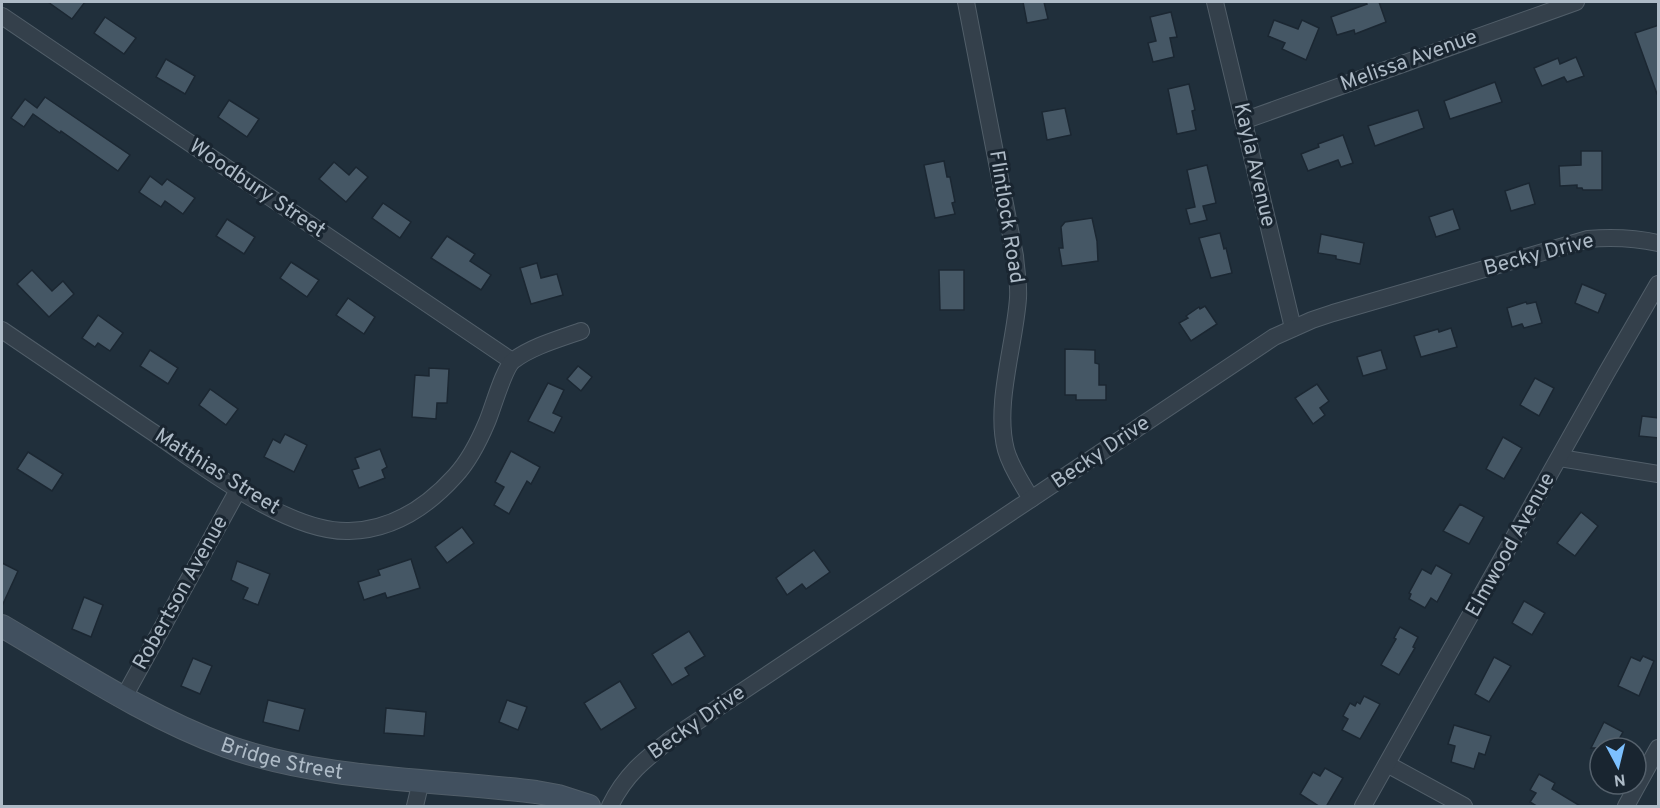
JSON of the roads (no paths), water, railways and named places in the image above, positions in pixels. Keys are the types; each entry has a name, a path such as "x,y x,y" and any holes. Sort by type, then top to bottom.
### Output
{"street":[{"name":"Flintlock Road","path":"966,2 1016,266 1019,295 1004,412 1006,448 1012,466 1032,499"},
{"name":"Kayla Avenue","path":"1215,2 1293,328"},
{"name":"Melissa Avenue","path":"1243,121 1576,2"},
{"name":"Woodbury Street","path":"2,16 512,361"},
{"name":"Becky Drive","path":"610,807 627,777 671,739 1266,343 1293,328 1333,313 1588,239 1613,237 1659,243"},
{"name":"Elmwood Avenue","path":"1363,807 1659,284"},
{"name":"Matthias Street","path":"2,330 238,490 283,514 330,530 366,529 402,518 418,508 455,476 474,450 512,361"},
{"path":"512,361 540,346 581,331"},
{"path":"1560,458 1659,474"},
{"name":"Robertson Avenue","path":"123,697 238,490"},
{"name":"Bridge Street","path":"2,626 123,697 197,734 258,756 328,770 536,792 569,799 589,807"},
{"path":"1626,807 1659,748"},
{"path":"1388,764 1464,807"},
{"path":"415,807 421,781"}]}
